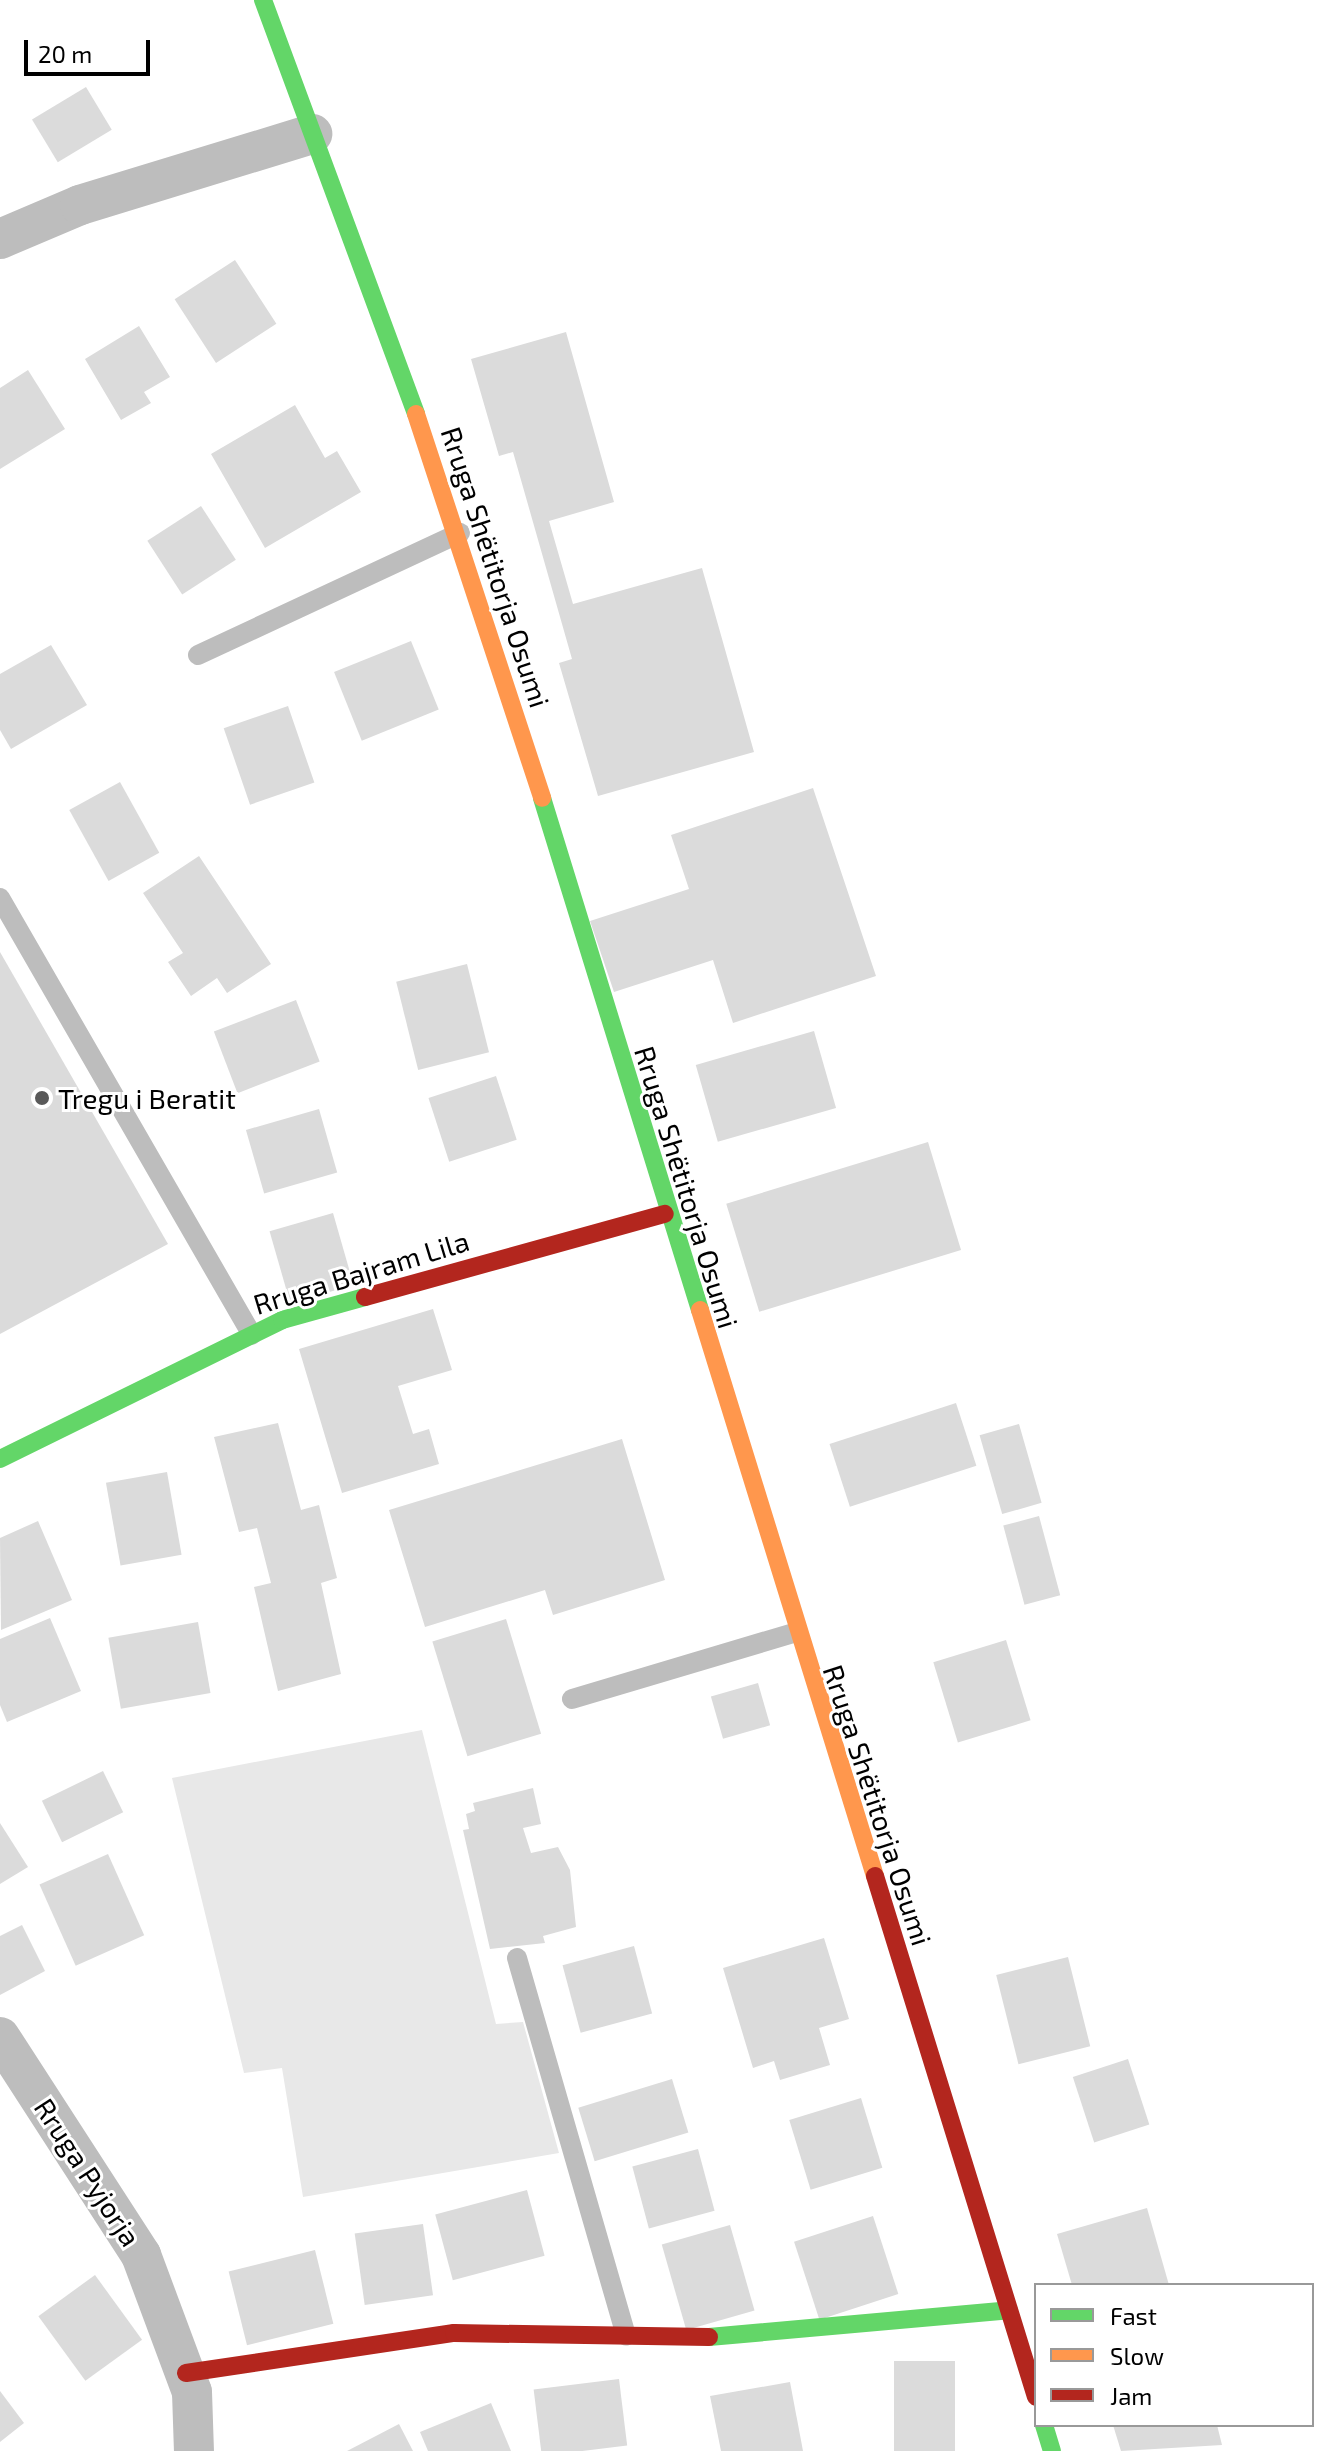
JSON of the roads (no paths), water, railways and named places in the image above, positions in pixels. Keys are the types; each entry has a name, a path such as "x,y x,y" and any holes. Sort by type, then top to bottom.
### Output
{"main road":[{"name":"Rruga Shëtitorja Osumi","path":"263,0 460,533 794,1633 1034,2391"},
{"name":"Rruga Bajram Lila","path":"0,1459 252,1335 665,1214"},
{"path":"186,2373 454,2333 626,2336 777,2334 1009,2310"},
{"path":"1045,2427 1052,2451"}],"street":[{"path":"0,239 80,205 312,134"},
{"name":"Rruga Pyjorja","path":"0,2037 119,2212 186,2373 196,2411 194,2451"}],"lane":[{"path":"198,655 460,533"},
{"path":"0,898 252,1335"},
{"path":"572,1699 794,1633"},
{"path":"517,1958 626,2336"}],"place":[{"name":"Tregu i Beratit","path":"42,1098"}]}
